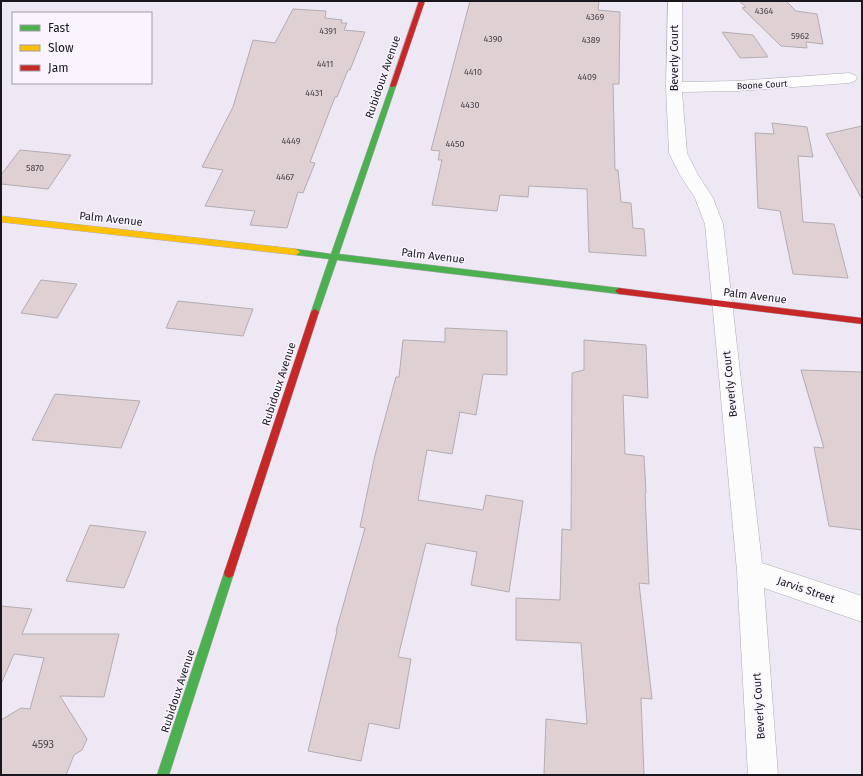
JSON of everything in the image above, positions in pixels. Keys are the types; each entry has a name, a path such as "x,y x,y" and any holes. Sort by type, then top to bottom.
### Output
{"street":[{"name":"Rubidoux Avenue","path":"163,775 334,256 422,1"},
{"name":"Beverly Court","path":"674,1 674,86 678,153 689,175 704,198 714,224 750,571 764,775"},
{"name":"Boone Court","path":"674,86 744,86 849,78"},
{"name":"Palm Avenue","path":"1,219 334,256 862,321"},
{"name":"Jarvis Street","path":"750,571 862,609"}],"building":[{"path":"470,1 599,1 598,10 620,12 619,84 613,84 615,170 618,170 621,202 631,203 633,228 644,229 646,256 589,252 587,189 529,186 528,197 500,195 497,211 432,205 442,160 438,160 440,151 431,150"},
{"path":"739,1 786,1 796,11 817,14 823,44 806,42 807,48 781,46 742,8 746,7"},
{"path":"293,9 326,11 325,18 342,20 341,23 347,23 344,30 365,32 350,70 348,70 337,97 335,97 310,162 315,163 303,193 298,192 287,228 250,225 255,211 205,206 223,170 202,167 233,107 253,40 275,43"},
{"path":"722,32 753,35 768,57 740,58"},
{"path":"772,123 807,127 813,157 798,156 803,222 834,224 848,278 793,274 780,211 758,208 755,133 774,134"},
{"path":"862,126 862,199 826,134"},
{"path":"20,150 71,155 48,189 1,184 1,175"},
{"path":"41,280 77,284 57,318 21,313"},
{"path":"178,301 253,309 243,336 166,328"},
{"path":"445,328 507,331 507,375 483,374 476,415 460,412 452,454 427,450 418,500 483,510 486,495 523,501 509,592 471,585 477,552 426,543 398,657 411,659 399,729 369,723 361,761 308,751 336,631 365,528 360,527 375,455 396,377 399,377 403,340 445,342"},
{"path":"584,340 646,345 648,398 623,395 625,454 644,456 649,584 639,583 652,699 641,698 644,775 544,775 546,719 587,724 581,643 516,640 516,598 560,600 562,529 571,530 572,373 584,370"},
{"path":"801,370 862,372 862,530 829,526 814,447 824,448"},
{"path":"55,394 140,401 121,448 32,440"},
{"path":"90,525 146,532 124,588 66,581"},
{"path":"1,606 32,609 22,634 119,634 104,697 60,696 87,739 82,750 74,755 66,775 1,775 1,720 21,708 30,709 44,658 14,654 1,684"}],"traffic: fast":[{"path":"315,312 393,86"},
{"path":"296,252 619,291"},
{"path":"163,775 229,573"}],"traffic: slow":[{"path":"1,219 296,252"}],"traffic: jam":[{"path":"393,86 422,1"},
{"path":"619,291 862,321"},
{"path":"229,573 315,312"}]}
